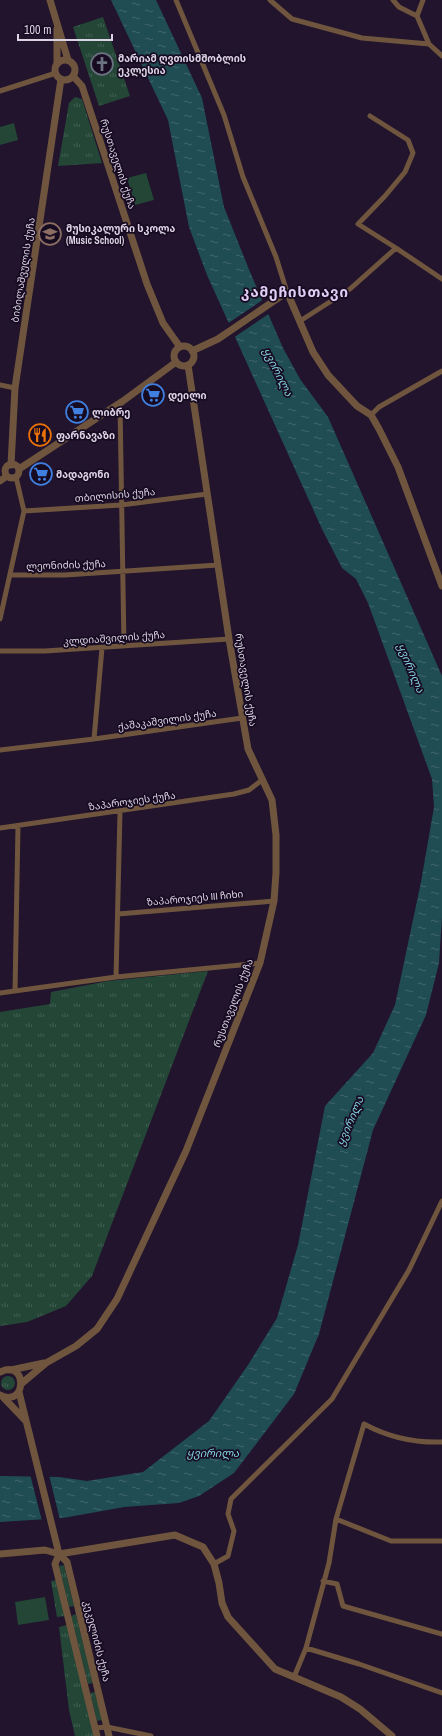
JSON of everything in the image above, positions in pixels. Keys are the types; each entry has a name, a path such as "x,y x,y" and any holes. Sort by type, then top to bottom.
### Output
{"street":[{"path":"50,0 57,18 68,60 75,67 73,76 67,80 61,79 56,73 57,18"},
{"path":"176,0 224,115 243,177 276,257 287,292 313,352 328,375 357,406 371,415 398,467 442,586"},
{"path":"270,0 292,19 362,38 429,44"},
{"path":"393,0 399,7 417,16 429,44 442,56"},
{"path":"417,16 424,0"},
{"path":"57,64 62,60 68,60"},
{"path":"0,91 56,73"},
{"name":"რუსთაველის ქუჩა","path":"73,76 82,86 147,284 163,323 180,347"},
{"name":"ბიბილაშვულის ქუჩა","path":"10,465 15,388 61,79"},
{"path":"370,116 408,140 413,153 405,172 386,196 358,224 442,279"},
{"path":"300,321 350,289 396,248"},
{"path":"192,351 218,339 287,292"},
{"path":"180,347 187,347 192,351 193,361 188,366 182,366 176,362 175,352 180,347"},
{"path":"0,619 24,511 16,477 19,469 120,404 176,362"},
{"name":"რუსთაველის ქუჩა","path":"21,1384 46,1363 76,1346 97,1329 118,1299 139,1250 186,1151 260,963 274,901 276,835 272,800 248,749 242,718 188,366"},
{"path":"371,415 380,407 442,371"},
{"path":"0,385 15,388"},
{"path":"120,404 124,646"},
{"path":"7,476 6,469 10,465 16,465 19,469"},
{"path":"7,476 12,478 16,477"},
{"path":"0,481 7,476"},
{"name":"თბილისის ქუჩა","path":"24,511 121,505 207,494"},
{"name":"ლეონიძის ქუჩა","path":"11,575 65,575 218,565"},
{"name":"კლდიაშვილის ქუჩა","path":"0,652 45,652 229,639"},
{"path":"94,740 102,648"},
{"name":"ქაშაკაშვილის ქუჩა","path":"0,750 94,740 242,718"},
{"name":"ზაპაროჯიეს ქუჩა","path":"0,828 120,812 234,794 249,790 262,780"},
{"path":"116,977 120,812"},
{"path":"15,991 18,826"},
{"name":"ზაპაროჯიეს III ჩიხი","path":"118,914 274,901"},
{"path":"0,993 116,977 260,963"},
{"path":"214,1564 228,1556 234,1531 228,1514 231,1499 332,1399 409,1270 442,1201"},
{"name":"რუსთაველის ქუჩა","path":"0,1372 46,1363"},
{"path":"2,1396 10,1397 19,1392 21,1384 19,1376 11,1370"},
{"name":"კეკელიძის ქუჩა","path":"19,1392 59,1554 67,1562 109,1736"},
{"name":"კეკელიძის ქუჩა","path":"2,1396 26,1422"},
{"path":"294,1677 306,1648 329,1563 336,1519 364,1424 381,1433 424,1443 442,1442"},
{"path":"336,1519 391,1541 442,1542"},
{"path":"0,1554 45,1550 59,1554 175,1535 203,1547 214,1564 222,1603 228,1617 275,1669 341,1697 360,1709 392,1736"},
{"name":"კეკელიძის ქუჩა","path":"59,1554 55,1564 97,1736"},
{"path":"323,1581 337,1584 343,1606 442,1634"},
{"path":"306,1648 359,1664 442,1693"},
{"path":"95,1728 107,1727 151,1736"}],"green space":[{"path":"103,17 130,96 99,106 73,27"},
{"path":"75,97 82,99 102,163 58,166 69,103"},
{"path":"14,123 18,140 0,145 0,127"},
{"path":"146,173 154,200 135,205 127,178"},
{"path":"208,971 92,1276 66,1306 27,1322 0,1326 0,1012 50,1004 51,992 108,981"},
{"path":"5,1376 11,1376 15,1380 15,1386 11,1390 5,1390 1,1386 1,1380"},
{"path":"64,1565 74,1606 69,1607 59,1566"},
{"path":"57,1580 65,1616 57,1617 51,1581"},
{"path":"45,1597 49,1620 18,1625 15,1602"},
{"path":"76,1614 93,1683 88,1684 71,1616"},
{"path":"67,1625 94,1736 75,1736 69,1710 59,1627"},
{"path":"95,1692 102,1720 97,1721 90,1693"}],"water":[{"name":"ყვირილა","path":"111,0 156,0 202,98 224,207 250,272 283,348 300,379 328,417 442,676 442,917 439,963 426,1015 373,1130 319,1334 294,1394 234,1473 199,1496 179,1503 124,1507 63,1518 0,1522 0,1476 59,1477 87,1481 143,1472 209,1421 248,1365 277,1318 298,1245 325,1106 373,1053 395,1005 421,882 434,807 432,779 368,603 356,579 342,568 322,529 207,275 189,227 168,120"}],"pier":[{"path":"264,299 270,313 233,338 227,324"},
{"path":"30,1474 49,1475 60,1520 42,1521"}],"place":[{"name":"მარიამ ღვთისმშობლის ეკლესია","path":"102,64"},
{"name":"მუსიკალური სკოლა (Music School)","path":"50,234"},
{"name":"დეილი","path":"153,395"},
{"name":"ლიბრე","path":"77,412"},
{"name":"ფარნავაზი","path":"40,435"},
{"name":"მადაგონი","path":"41,474"}],"district":[{"name":"კამეჩისთავი","path":"295,292"}]}
